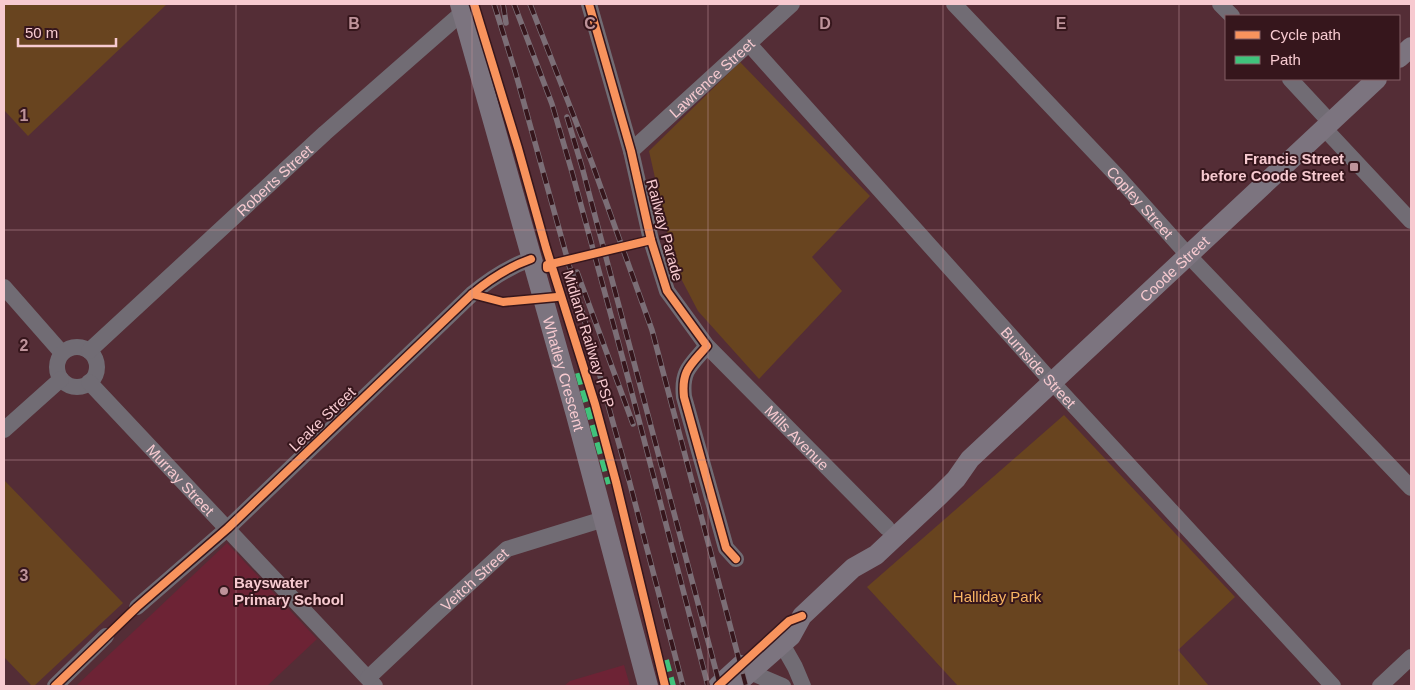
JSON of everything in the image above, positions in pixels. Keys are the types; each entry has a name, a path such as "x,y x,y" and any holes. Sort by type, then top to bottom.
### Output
{"main road":[{"name":"Whatley Crescent","path":"461,8 604,520 648,686"},
{"path":"1400,57 1411,46"},
{"name":"Coode Street","path":"853,568 876,555 956,479 970,459 1376,80"},
{"name":"Coode Street","path":"734,686 791,636 802,616 853,568 868,545 948,471 970,459"},
{"name":"Coode Street","path":"718,686 788,621 802,616"}],"street":[{"name":"Railway Parade","path":"589,4 631,151 651,240 667,291 707,346"},
{"name":"Lawrence Street","path":"631,151 792,4"},
{"name":"Copley Street","path":"954,4 1120,179 1188,255 1411,488"},
{"path":"1220,4 1231,15"},
{"name":"Roberts Street","path":"89,351 461,8"},
{"name":"Burnside Street","path":"749,44 1052,382 1334,686"},
{"path":"1291,80 1327,125 1411,220"},
{"name":"Leake Street","path":"137,607 228,528 490,278 531,259"},
{"path":"4,287 62,353"},
{"path":"707,346 686,371 682,382 684,397 726,548 736,559"},
{"name":"Mills Avenue","path":"707,346 887,528"},
{"path":"74,347 81,347 89,351 96,362 96,369 89,382 77,386 70,385 61,378 57,365 62,353 74,347"},
{"path":"4,430 61,378"},
{"name":"Murray Street","path":"89,382 372,682"},
{"name":"Veitch Street","path":"372,682 437,613 507,549 604,520"},
{"path":"55,686 106,636"},
{"path":"782,644 795,667 802,686"},
{"path":"1380,686 1411,657"},
{"path":"750,672 783,686"}],"shaded area":[{"name":"Bayswater Primary School","path":"227,543 317,639 267,686 76,686"},
{"path":"624,665 630,686 564,686 570,681"}],"green space":[{"path":"4,4 167,4 28,136 4,110"},
{"path":"740,62 870,196 812,257 842,291 759,379 698,311 675,267 649,151"},
{"name":"Halliday Park","path":"1064,415 1235,597 1178,650 1209,686 958,686 867,587"},
{"path":"4,480 123,603 34,686 4,657"}],"railway":[{"path":"494,4 515,71 629,480 683,686"},
{"path":"503,4 506,23"},
{"path":"514,4 552,104 572,172 708,686"},
{"path":"530,4 592,163 652,330 746,686"},
{"path":"567,117 582,167 720,686"},
{"path":"577,272 633,424"}],"marked path":[{"path":"578,373 609,484"},
{"path":"666,660 673,686"}],"cycle path":[{"name":"Midland Railway PSP","path":"474,4 546,248 595,404 616,482 665,686"},
{"path":"589,4 631,151 651,240 667,291 707,346 688,368 684,380 684,397 726,548 736,559"},
{"name":"Midland Railway PSP","path":"547,268 547,265 651,240"},
{"path":"55,686 137,607 228,528 472,294 500,274 531,259"},
{"name":"Midland Railway PSP","path":"472,294 503,302 557,297"},
{"path":"718,686 789,621 802,616"}],"place":[{"name":"Francis Street before Coode Street","path":"1354,167"},
{"name":"Bayswater Primary School","path":"224,591"}]}
